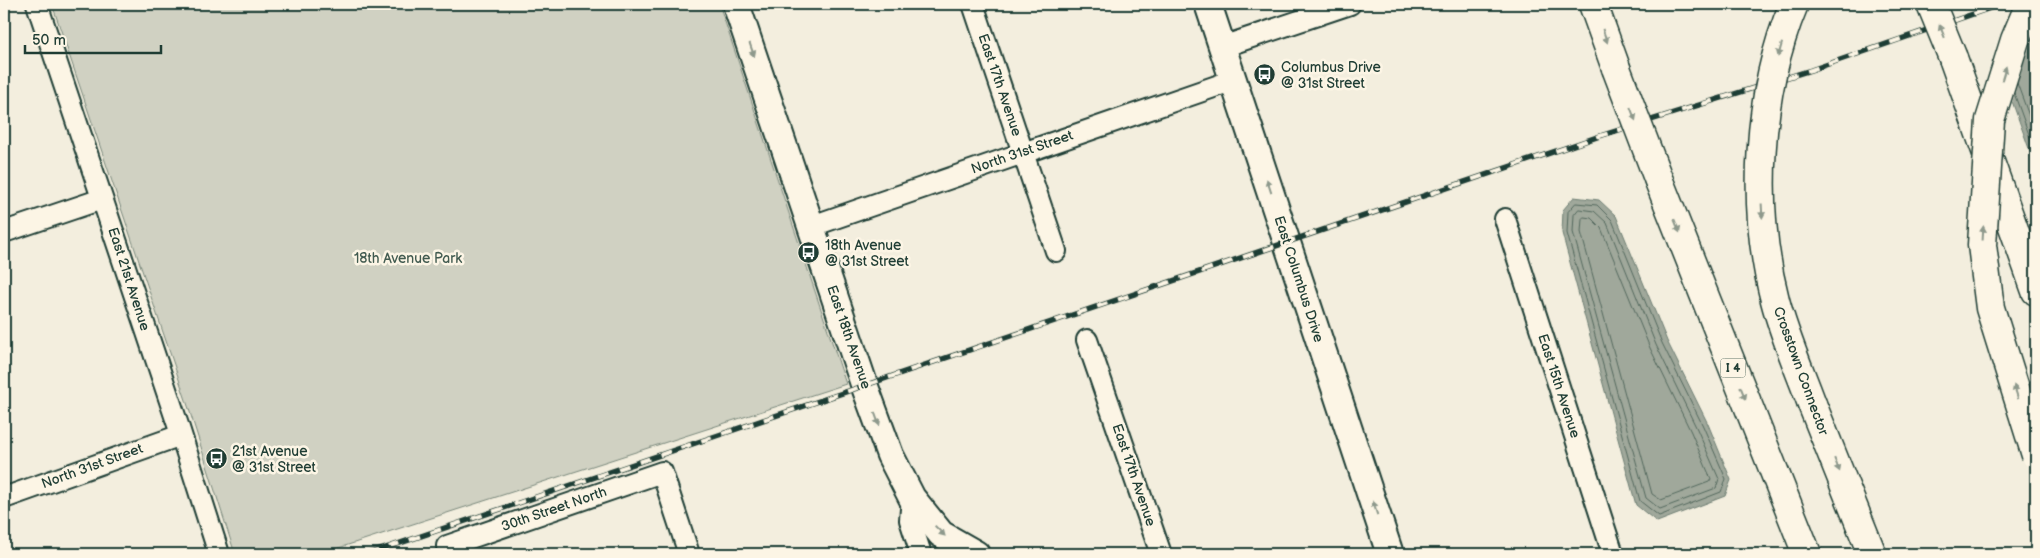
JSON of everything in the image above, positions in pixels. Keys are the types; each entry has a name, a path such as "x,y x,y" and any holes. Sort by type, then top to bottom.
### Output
{"highway":[{"name":"I 4","path":"1593,4 1659,181 1807,554"},
{"name":"Crosstown Connector","path":"1794,4 1776,62 1765,113 1761,187 1766,255 1775,300 1784,331 1872,554"},
{"path":"1931,4 1953,58 2036,292"},
{"path":"2030,4 2015,40 1990,120 1982,245 1990,308 2036,454"}],"main road":[{"name":"East 18th Avenue","path":"736,4 865,387 890,455 912,498"},
{"name":"East Columbus Drive","path":"1208,4 1390,554"},
{"path":"912,498 941,534 976,554"}],"street":[{"name":"East 21st Avenue","path":"37,4 219,554"},
{"name":"East 17th Avenue","path":"973,4 1056,251"},
{"path":"1222,47 1350,4"},
{"name":"North 31st Street","path":"812,226 1234,80"},
{"path":"4,232 102,199"},
{"name":"East 15th Avenue","path":"1504,219 1612,554"},
{"name":"East 17th Avenue","path":"1087,340 1161,554"},
{"name":"North 31st Street","path":"4,498 181,435"},
{"name":"30th Street North","path":"448,550 662,472 689,554"},
{"name":"East 18th Avenue","path":"912,498 910,520 921,554"}],"green space":[{"name":"18th Avenue Park","path":"52,4 719,4 846,384 320,554 235,554 189,409"}],"water":[{"path":"2036,31 2036,168 1994,51 1997,39"},
{"path":"1574,197 1599,200 1616,216 1667,341 1708,424 1731,480 1725,496 1657,522 1636,505 1562,233 1563,210"}],"pier":[{"path":"2036,29 2011,107 1992,52 1995,38"}],"railway":[{"path":"368,554 1603,135 1811,70 2002,4"}],"place":[{"name":"Columbus Drive @ 31st Street","path":"1265,75"},
{"name":"18th Avenue @ 31st Street","path":"809,253"},
{"name":"21st Avenue @ 31st Street","path":"216,459"}]}
